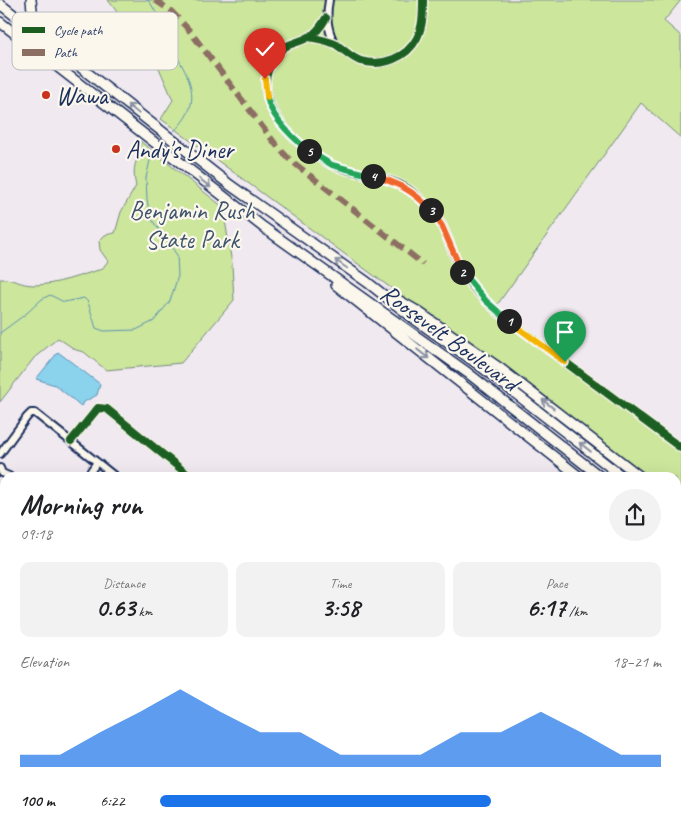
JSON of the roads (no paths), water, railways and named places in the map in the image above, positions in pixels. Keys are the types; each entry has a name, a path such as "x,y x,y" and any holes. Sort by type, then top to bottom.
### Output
{"highway":[{"name":"Roosevelt Boulevard","path":"0,4 12,13"},
{"name":"Roosevelt Boulevard","path":"2,24 12,32"},
{"name":"Roosevelt Boulevard","path":"61,70 263,227 468,373 594,472"},
{"name":"Roosevelt Boulevard","path":"83,70 251,201 367,282 413,318 487,370 616,472"},
{"name":"Roosevelt Boulevard","path":"296,250 306,261 573,472"},
{"name":"Roosevelt Boulevard","path":"367,282 417,311 501,368 634,472"}],"street":[{"path":"329,0 326,18 329,32 335,44 345,53 360,61 376,62 392,60 408,50 417,38 422,19 423,0"},
{"path":"326,18 319,29 309,37 284,47 267,71 265,79 268,101 283,126 310,151 332,165 391,180 412,192 430,209 442,226 461,271 492,307 681,448"},
{"path":"309,37 335,44"},
{"path":"71,442 98,408 107,409 185,472"},
{"path":"0,454 31,413 35,414 110,472"},
{"path":"90,472 97,462"}],"water":[{"path":"58,352 100,384 97,395 84,402 81,406 55,385 36,379"}],"waterway":[{"path":"146,0 150,2 156,12"},
{"path":"172,133 189,112 192,101 189,81 178,59"},
{"path":"0,333 42,299 50,295 64,302 84,298 88,302 96,328 104,331 136,330 154,321 170,301 178,276 177,255 150,217 146,178 151,156 156,148"}],"place":[{"name":"Wawa","path":"46,95"},
{"name":"Andy's Diner","path":"116,149"}],"park label":[{"name":"Benjamin Rush State Park","path":"192,224"}]}
